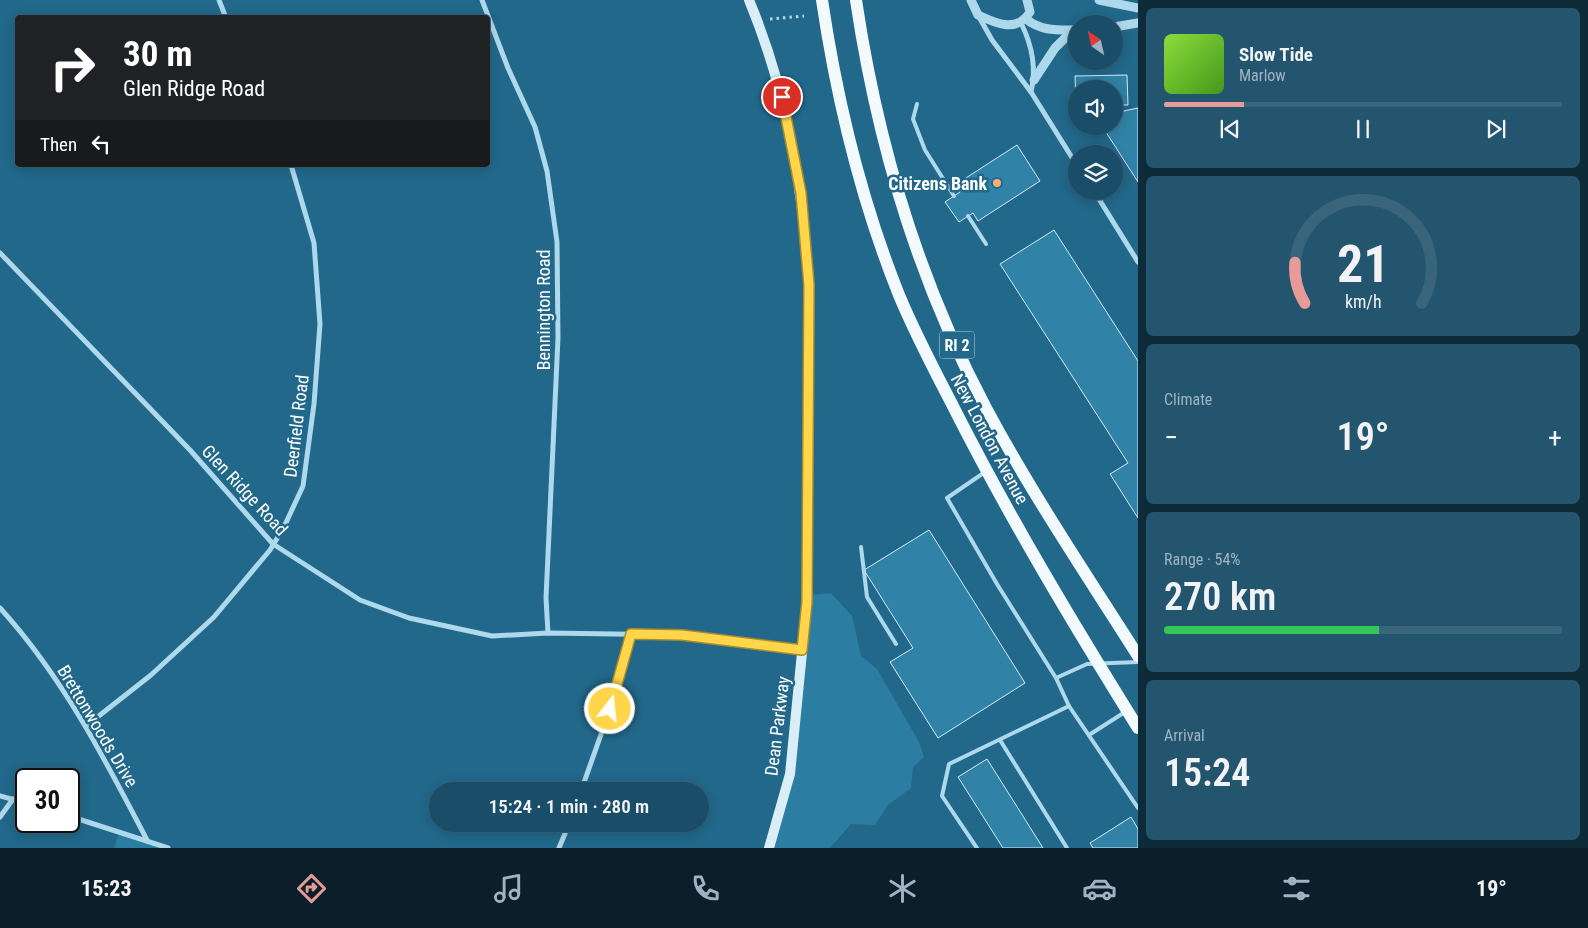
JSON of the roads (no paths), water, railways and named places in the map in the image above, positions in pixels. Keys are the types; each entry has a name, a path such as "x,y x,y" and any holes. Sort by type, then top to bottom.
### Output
{"main road":[{"name":"Dean Parkway","path":"749,0 758,20 782,97 801,193 809,285 807,602 790,774 769,848"},
{"name":"New London Avenue","path":"822,0 835,82 849,142 880,245 919,338 986,471 1046,578 1138,728"},
{"name":"New London Avenue","path":"856,0 876,112 889,164 923,265 941,310 986,407 1004,440 1040,501 1138,656"}],"street":[{"path":"219,0 225,15"},
{"name":"Bennington Road","path":"482,0 488,15"},
{"path":"970,0 992,40 1014,73 1031,92 1068,151"},
{"path":"1023,22 1030,12 1027,0"},
{"path":"1099,0 1138,8"},
{"path":"978,15 1008,26 1023,22 1048,30 1068,30"},
{"name":"Bennington Road","path":"490,21 508,68 535,127 547,171 557,242 558,338 546,598 548,633"},
{"path":"1023,22 1031,45 1034,80 1031,92"},
{"path":"1123,26 1138,23"},
{"path":"1034,80 1055,48 1068,36"},
{"name":"Deerfield Road","path":"86,726 151,675 214,617 270,550 284,527 303,486 314,404 320,324 314,242 292,167"},
{"path":"1100,200 1138,262"},
{"name":"Glen Ridge Road","path":"0,253 190,450 273,544 360,600 409,618 492,636 548,633 682,635 802,650"},
{"name":"Brettonwoods Drive","path":"0,608 66,694 86,726 147,840"},
{"path":"584,782 610,709 631,634"},
{"path":"0,796 13,799 0,818"},
{"path":"80,819 168,848"},
{"path":"558,848 565,832"}],"lane":[{"path":"917,104 913,119 925,150 954,196"},
{"path":"968,216 986,244"},
{"path":"986,471 947,498 996,584 1056,678 1070,706 1138,808"},
{"path":"861,547 867,597 896,644"},
{"path":"1056,678 1077,667 1099,663 1138,662"},
{"path":"978,848 942,796 949,764 1070,706"},
{"path":"1089,735 1127,711"},
{"path":"1000,740 1067,848"}],"place":[{"name":"Citizens Bank","path":"997,183"}]}
